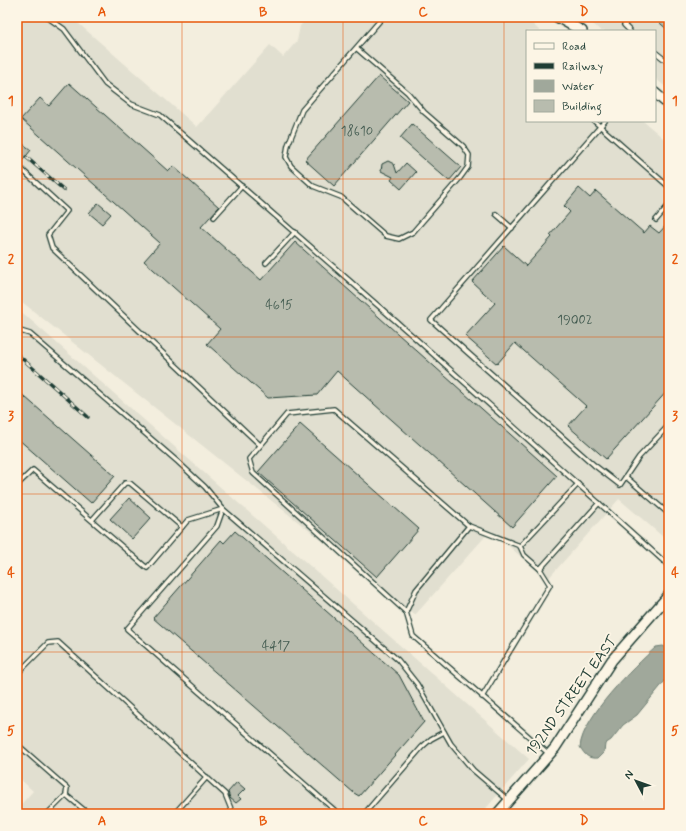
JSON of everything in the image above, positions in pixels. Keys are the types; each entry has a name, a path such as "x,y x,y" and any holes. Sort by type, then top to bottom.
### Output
{"street":[{"path":"557,17 580,30"},
{"path":"656,94 669,105"},
{"name":"192ND STREET EAST","path":"497,814 566,733 612,660 669,595"}],"lane":[{"path":"47,17 64,30 105,84 131,104 160,115 295,232 669,566"},
{"path":"356,48 408,93 424,112 463,146 469,155 468,167 460,178 413,232 404,238 395,240 386,236 344,199 313,186 291,166 286,157 288,145 302,110 356,48 383,17"},
{"path":"629,30 624,25 631,17"},
{"path":"656,54 669,63"},
{"path":"595,122 669,187"},
{"path":"604,122 431,320 594,465 620,485 639,457 669,425"},
{"path":"17,165 67,211 48,235 52,248 260,445"},
{"path":"214,216 242,186"},
{"path":"656,220 669,205"},
{"path":"496,214 512,228"},
{"path":"266,263 295,232"},
{"path":"17,330 30,334 178,462 205,487 224,509 398,660 417,684 451,744 473,770 508,801"},
{"path":"482,697 550,585 540,569 524,555 520,546 469,526 334,409 287,414 249,459 253,474 256,478 406,612 413,636 482,697 549,754"},
{"path":"17,485 33,470 147,568 188,520 224,509"},
{"path":"626,477 669,514"},
{"path":"92,520 125,483 130,483 182,528"},
{"path":"520,546 578,484"},
{"path":"540,569 599,503"},
{"path":"224,509 217,526 127,629 339,814"},
{"path":"406,612 416,590 469,526"},
{"path":"17,674 48,643 58,642 224,794 233,814"},
{"path":"364,814 422,747 431,739 444,732"},
{"path":"17,744 67,788 66,795 47,814"},
{"path":"174,814 206,777"},
{"path":"66,795 89,814"}],"shaded area":[{"path":"17,17 71,17 197,127 270,45 283,57 297,41 300,26 308,17 525,17 539,30 526,30 526,122 644,122 669,143 669,542 619,499 547,580 491,530 415,615 17,298"},
{"path":"579,17 669,17 669,90 656,79 656,30 600,30 593,24"},
{"path":"17,308 529,759 481,814 17,814 17,809 33,791 17,776"}],"water":[{"path":"663,646 669,649 669,676 637,715 623,725 611,740 605,744 604,752 598,758 587,756 580,747 583,735 599,707 610,693 646,656 656,647"}],"building":[{"path":"653,17 669,17 669,31"},
{"path":"379,76 408,101 334,186 305,160"},
{"path":"69,83 168,171 173,166 219,207 201,227 261,280 295,242 557,476 512,527 337,371 317,395 268,398 207,344 220,329 144,261 160,243 21,119 40,98 49,106"},
{"path":"412,124 461,167 449,181 400,138"},
{"path":"23,144 31,150 23,160 17,155 17,151"},
{"path":"388,161 394,164 397,173 406,163 416,172 401,189 391,180 393,177 381,171 382,164"},
{"path":"579,188 590,198 596,191 644,233 650,226 659,233 669,222 669,389 606,459 568,426 586,406 515,343 497,364 465,336 495,303 472,282 504,246 526,266 552,237 550,235 570,212 564,206"},
{"path":"98,203 111,214 102,224 89,213"},
{"path":"17,390 115,476 91,503 17,438"},
{"path":"300,424 419,529 377,577 258,472"},
{"path":"129,498 151,518 132,539 110,519"},
{"path":"235,531 399,675 424,722 359,796 153,618 221,540 224,543"},
{"path":"237,782 245,789 238,796 241,799 236,803 230,798 228,792"}],"railway":[{"path":"26,157 64,190"},
{"path":"17,354 88,417"}]}
